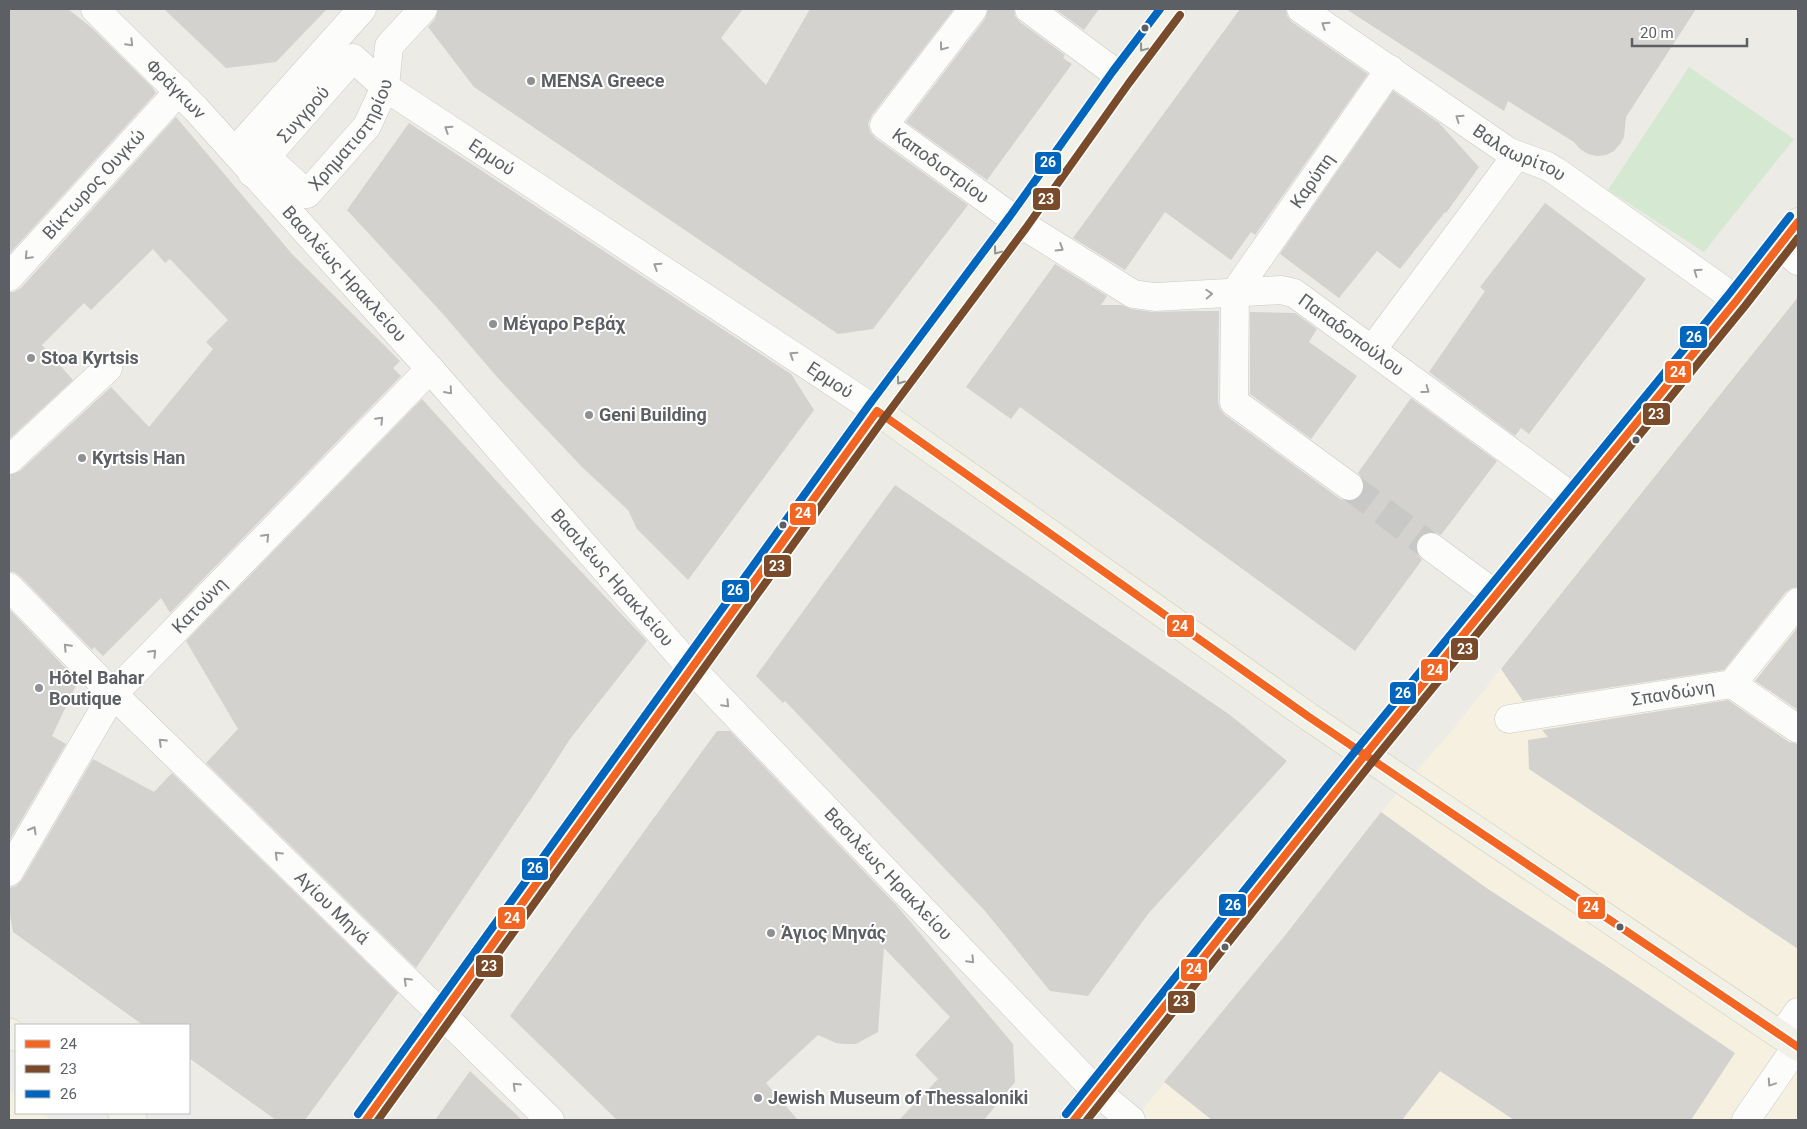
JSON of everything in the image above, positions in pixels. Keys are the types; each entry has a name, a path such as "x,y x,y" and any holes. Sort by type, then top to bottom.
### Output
{"main road":[{"path":"366,1120 878,411 1172,9"},
{"path":"1074,1120 1365,755 1737,300 1789,254 1798,222"},
{"name":"Ερμού","path":"878,411 1301,712 1792,1043"}],"street":[{"name":"Φράγκων","path":"95,9 179,91 259,165"},
{"name":"Χρηματιστηρίου","path":"362,9 246,139 259,165 307,194 367,126 385,87 389,46 423,9"},
{"name":"Καποδιστρίου","path":"973,9 884,124 1018,222"},
{"path":"1029,9 1121,77"},
{"name":"Βαλαωρίτου","path":"1301,9 1516,156 1546,166 1557,172 1737,300"},
{"name":"Συγγρού","path":"259,165 353,58"},
{"name":"Ερμού","path":"353,58 385,87 878,411"},
{"name":"Καρύπη","path":"1235,292 1390,70"},
{"name":"Βίκτωρος Ουγκώ","path":"9,277 179,91"},
{"path":"1372,350 1516,156"},
{"name":"Βασιλέως Ηρακλείου","path":"259,165 430,369 692,669 1097,1092 1131,1120"},
{"name":"Παπαδοπούλου","path":"1018,222 1132,294 1155,297 1281,290 1294,293 1575,499"},
{"path":"1235,292 1234,402 1349,486"},
{"path":"9,460 108,368"},
{"name":"Κατούνη","path":"9,872 113,694 430,369"},
{"path":"1432,547 1496,595"},
{"name":"Αγίου Μηνά","path":"9,587 113,694 550,1120"},
{"name":"Σπανδώνη","path":"1509,719 1732,684 1798,602"},
{"path":"1732,684 1798,728"},
{"path":"1746,1120 1792,1043 1798,1012"}],"shaded area":[{"path":"1798,296 1798,1120 1134,1120 1283,938 1381,812 1453,729"},
{"path":"9,1089 15,1093 15,1114 43,1114 52,1120 9,1120"}],"green space":[{"path":"1689,67 1794,139 1704,252 1608,190"}],"building":[{"path":"9,9 68,9 92,28 156,93 9,254"},
{"path":"164,9 327,9 276,62 226,68"},
{"path":"438,9 743,9 721,38 766,85 810,9 954,9 872,115 868,124 870,132 875,138 968,205 873,329 838,334 474,87 428,27 435,19"},
{"path":"988,9 1014,9 1015,16 1020,22 1065,55 1063,58 1072,64 987,180 906,122 985,19"},
{"path":"1055,9 1099,9 1084,30"},
{"path":"1240,9 1286,9 1287,16 1292,22 1368,74 1255,235 1251,232 1231,260 1165,212 1125,270 1073,238"},
{"path":"1346,9 1696,9 1626,117 1624,137 1620,144 1614,151 1606,155 1597,156 1588,154 1574,142 1508,101 1504,111"},
{"path":"1393,91 1439,123 1479,167 1446,213 1400,269 1377,251 1339,298 1280,254"},
{"path":"176,117 292,254 400,361 393,368 401,376 170,613 161,598 103,656 94,647 92,650 20,576 14,572 9,572 9,475 20,471 111,387 149,427 213,349 206,342 228,320 170,259 165,263 153,249 91,310 84,303 42,345 73,380 9,439 9,292 14,292 21,288"},
{"path":"409,123 791,374 814,410 688,580 637,529 628,510 582,467 497,377 443,314 347,210"},
{"path":"1545,203 1646,279 1529,434 1521,428 1515,436 1429,372 1485,291 1480,287"},
{"path":"1055,264 1107,296 1101,305 1122,305 1131,309 1153,312 1219,311 1218,402 1220,409 1225,415 1340,499 1347,501 1355,500 1362,495 1364,488 1363,480 1358,473 1411,398 1497,461 1441,535 1432,531 1419,537 1415,546 1417,554 1422,560 1355,651 1020,407 1011,419 966,387"},
{"path":"1798,297 1798,587 1786,592 1724,670 1523,701 1501,669"},
{"path":"1250,312 1295,313 1317,329 1309,342 1357,376 1311,439 1250,394"},
{"path":"422,399 534,522 647,641 570,739 416,968 206,763 238,729 186,641"},
{"path":"895,485 1230,715 1287,761 1148,914 1088,996 1050,991 985,911 785,701 783,703 756,676"},
{"path":"9,609 78,681 52,736 66,744 9,841"},
{"path":"1798,627 1798,710 1755,681"},
{"path":"1728,700 1789,742 1798,744 1798,949 1529,769 1528,740 1548,737 1542,730"},
{"path":"717,731 730,731 897,906 1013,1044 1015,1082 984,1120 899,1120 938,1079 915,1055 950,1017 884,948 878,1032 856,1044 836,1043 818,1035 766,1083 798,1120 617,1120 510,1016"},
{"path":"93,759 154,792 172,773 398,993 305,1120 276,1120 190,1059 190,1024 142,1024 13,932 9,909 9,888 16,886 22,880"},
{"path":"1381,812 1485,887 1735,1053 1691,1120 1514,1120 1440,1071 1402,1120 1212,1120 1164,1082 1283,938"},
{"path":"470,1071 522,1120 435,1120"}],"tunnel":[{"path":"1349,486 1431,547"}],"transit line":[{"name":"26","path":"358,1114 869,405 1010,216 1113,71 1160,9"},
{"name":"23","path":"378,1120 885,417 1026,228 1180,15"},
{"name":"26","path":"1066,1114 1357,749 1729,294 1790,216"},
{"name":"24","path":"1074,1120 1365,755 1737,300 1798,222"},
{"name":"23","path":"1087,1120 1373,761 1745,306 1798,238"},
{"name":"24","path":"366,1120 877,411 1309,717 1798,1047"}],"place":[{"name":"MENSA Greece","path":"531,81"},
{"name":"Μέγαρο Ρεβάχ","path":"493,324"},
{"name":"Stoa Kyrtsis","path":"31,358"},
{"name":"Geni Building","path":"589,415"},
{"name":"Kyrtsis Han","path":"82,458"},
{"name":"Hôtel Bahar Boutique","path":"39,688"},
{"name":"Άγιος Μηνάς","path":"771,933"},
{"name":"Jewish Museum of Thessaloniki","path":"758,1098"}]}
